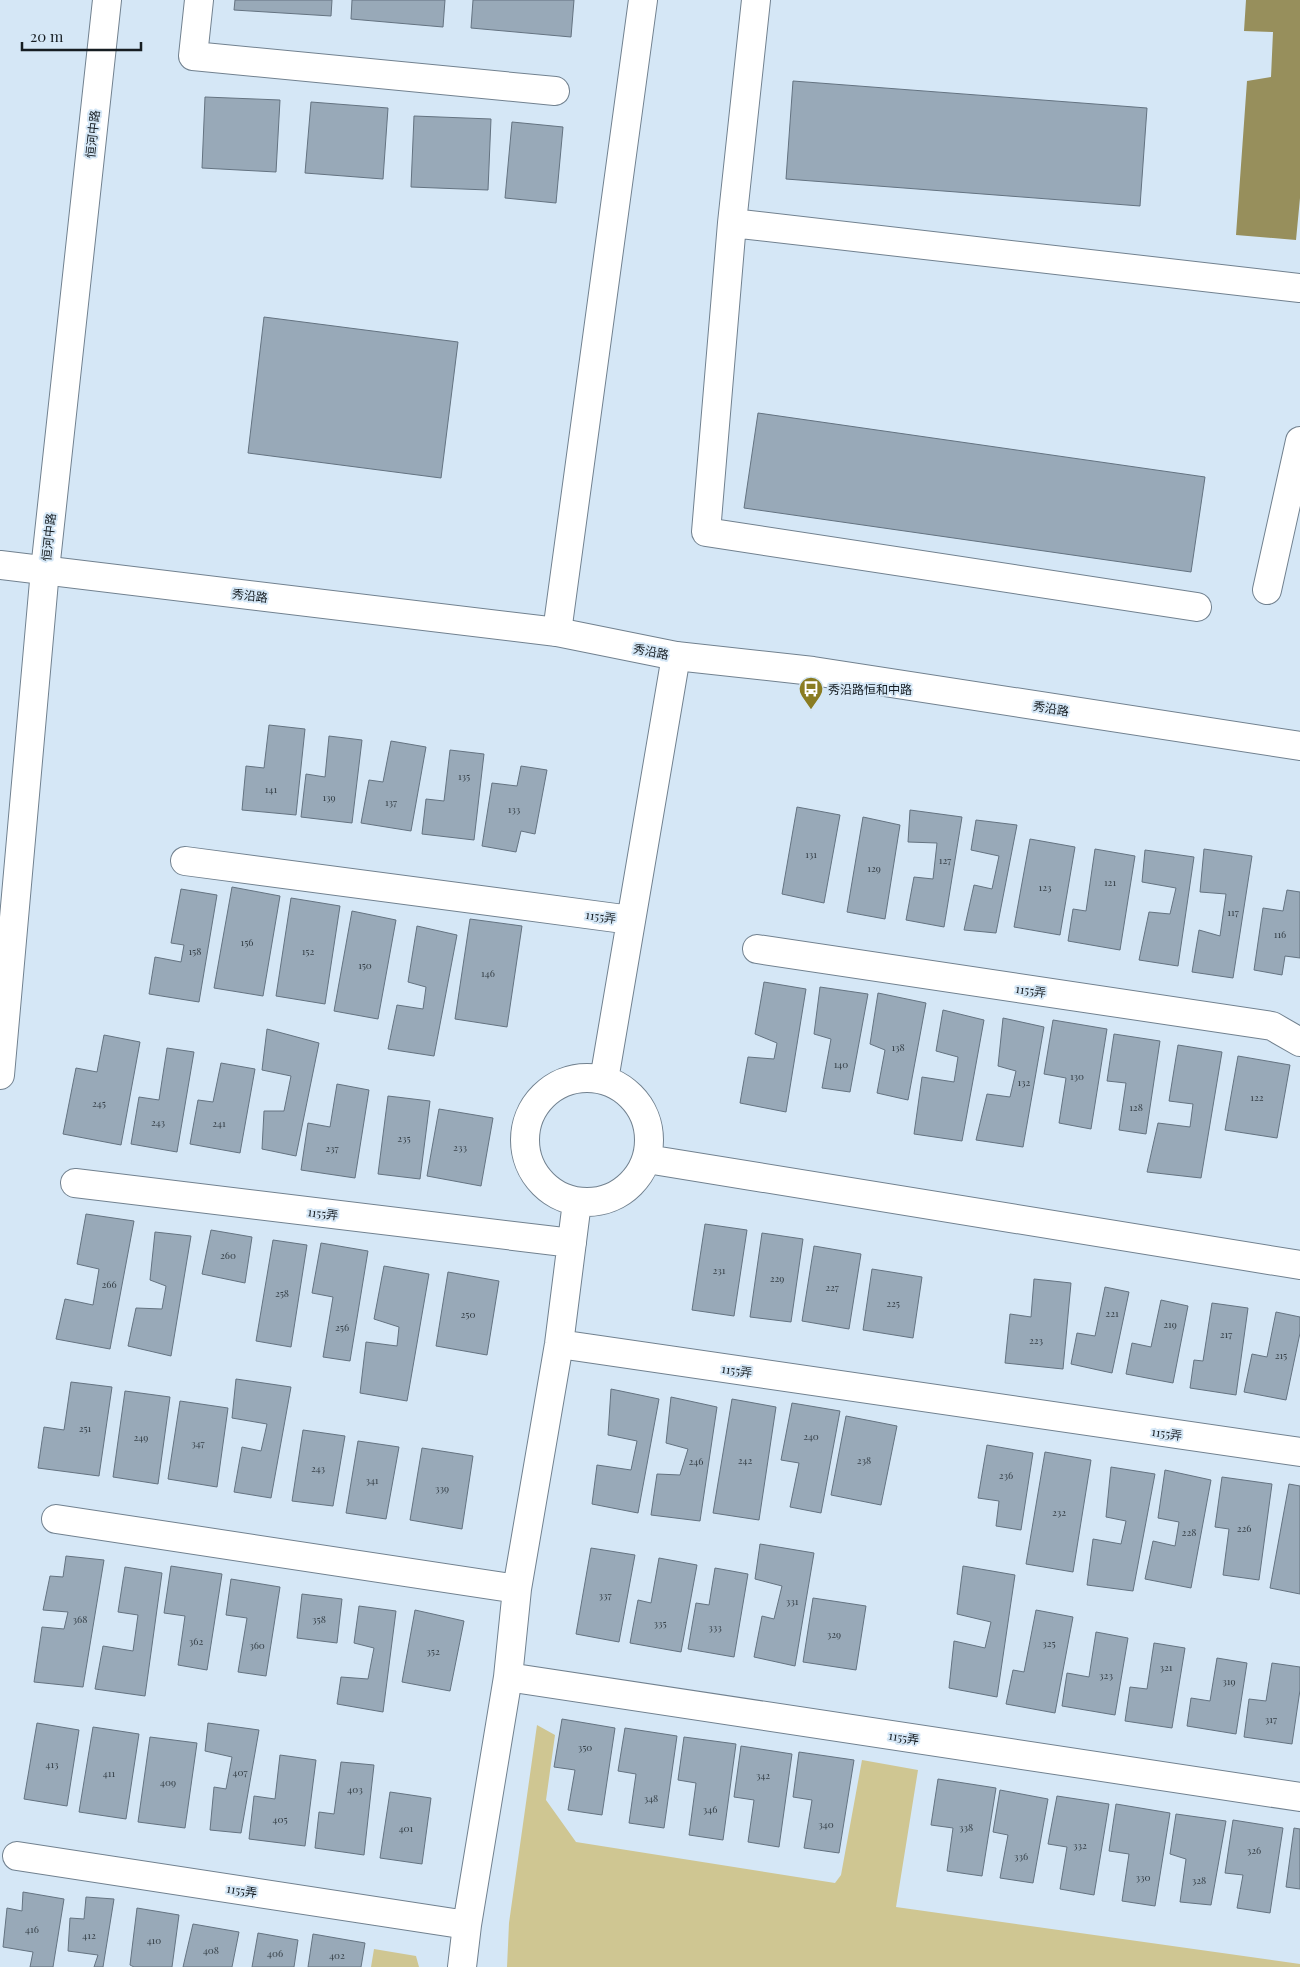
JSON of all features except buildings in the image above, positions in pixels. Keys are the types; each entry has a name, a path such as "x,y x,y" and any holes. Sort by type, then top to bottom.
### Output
{"street":[{"name":"恒河中路","path":"0,1075 45,570 107,0"},
{"path":"199,0 193,56 555,91"},
{"path":"557,632 643,0"},
{"path":"756,0 732,223 706,532 1197,607"},
{"path":"732,223 1300,288"},
{"path":"1267,590 1300,441"},
{"name":"秀沿路","path":"0,565 557,632 676,656 813,671 1300,746"},
{"name":"1155弄","path":"604,1080 676,656"},
{"name":"1155弄","path":"185,861 631,920"},
{"name":"1155弄","path":"757,949 1272,1026 1300,1042"},
{"path":"580,1077 604,1080 621,1087 638,1102 649,1130 647,1159 632,1185 624,1191 606,1200 577,1202 553,1193 536,1177 528,1162 524,1140 526,1125 536,1104 545,1094 563,1082 580,1077"},
{"path":"647,1159 1299,1261"},
{"name":"1155弄","path":"74,1183 572,1243"},
{"path":"462,1967 467,1925 508,1677 517,1590 559,1344 577,1202"},
{"name":"1155弄","path":"559,1344 1300,1452"},
{"path":"56,1519 517,1590"},
{"name":"1155弄","path":"508,1677 1300,1797"},
{"name":"1155弄","path":"17,1856 467,1925"}],"shaded area":[{"path":"1246,0 1300,0 1300,198 1296,240 1236,235 1247,81 1271,77 1273,32 1244,31"},
{"path":"537,1725 555,1735 546,1800 576,1842 835,1883 841,1875 862,1760 918,1770 896,1907 1300,1964 1300,1967 507,1967 509,1923"},
{"path":"374,1949 416,1956 419,1967 371,1967"}],"place":[{"name":"秀沿路恒和中路","path":"811,710"}]}
